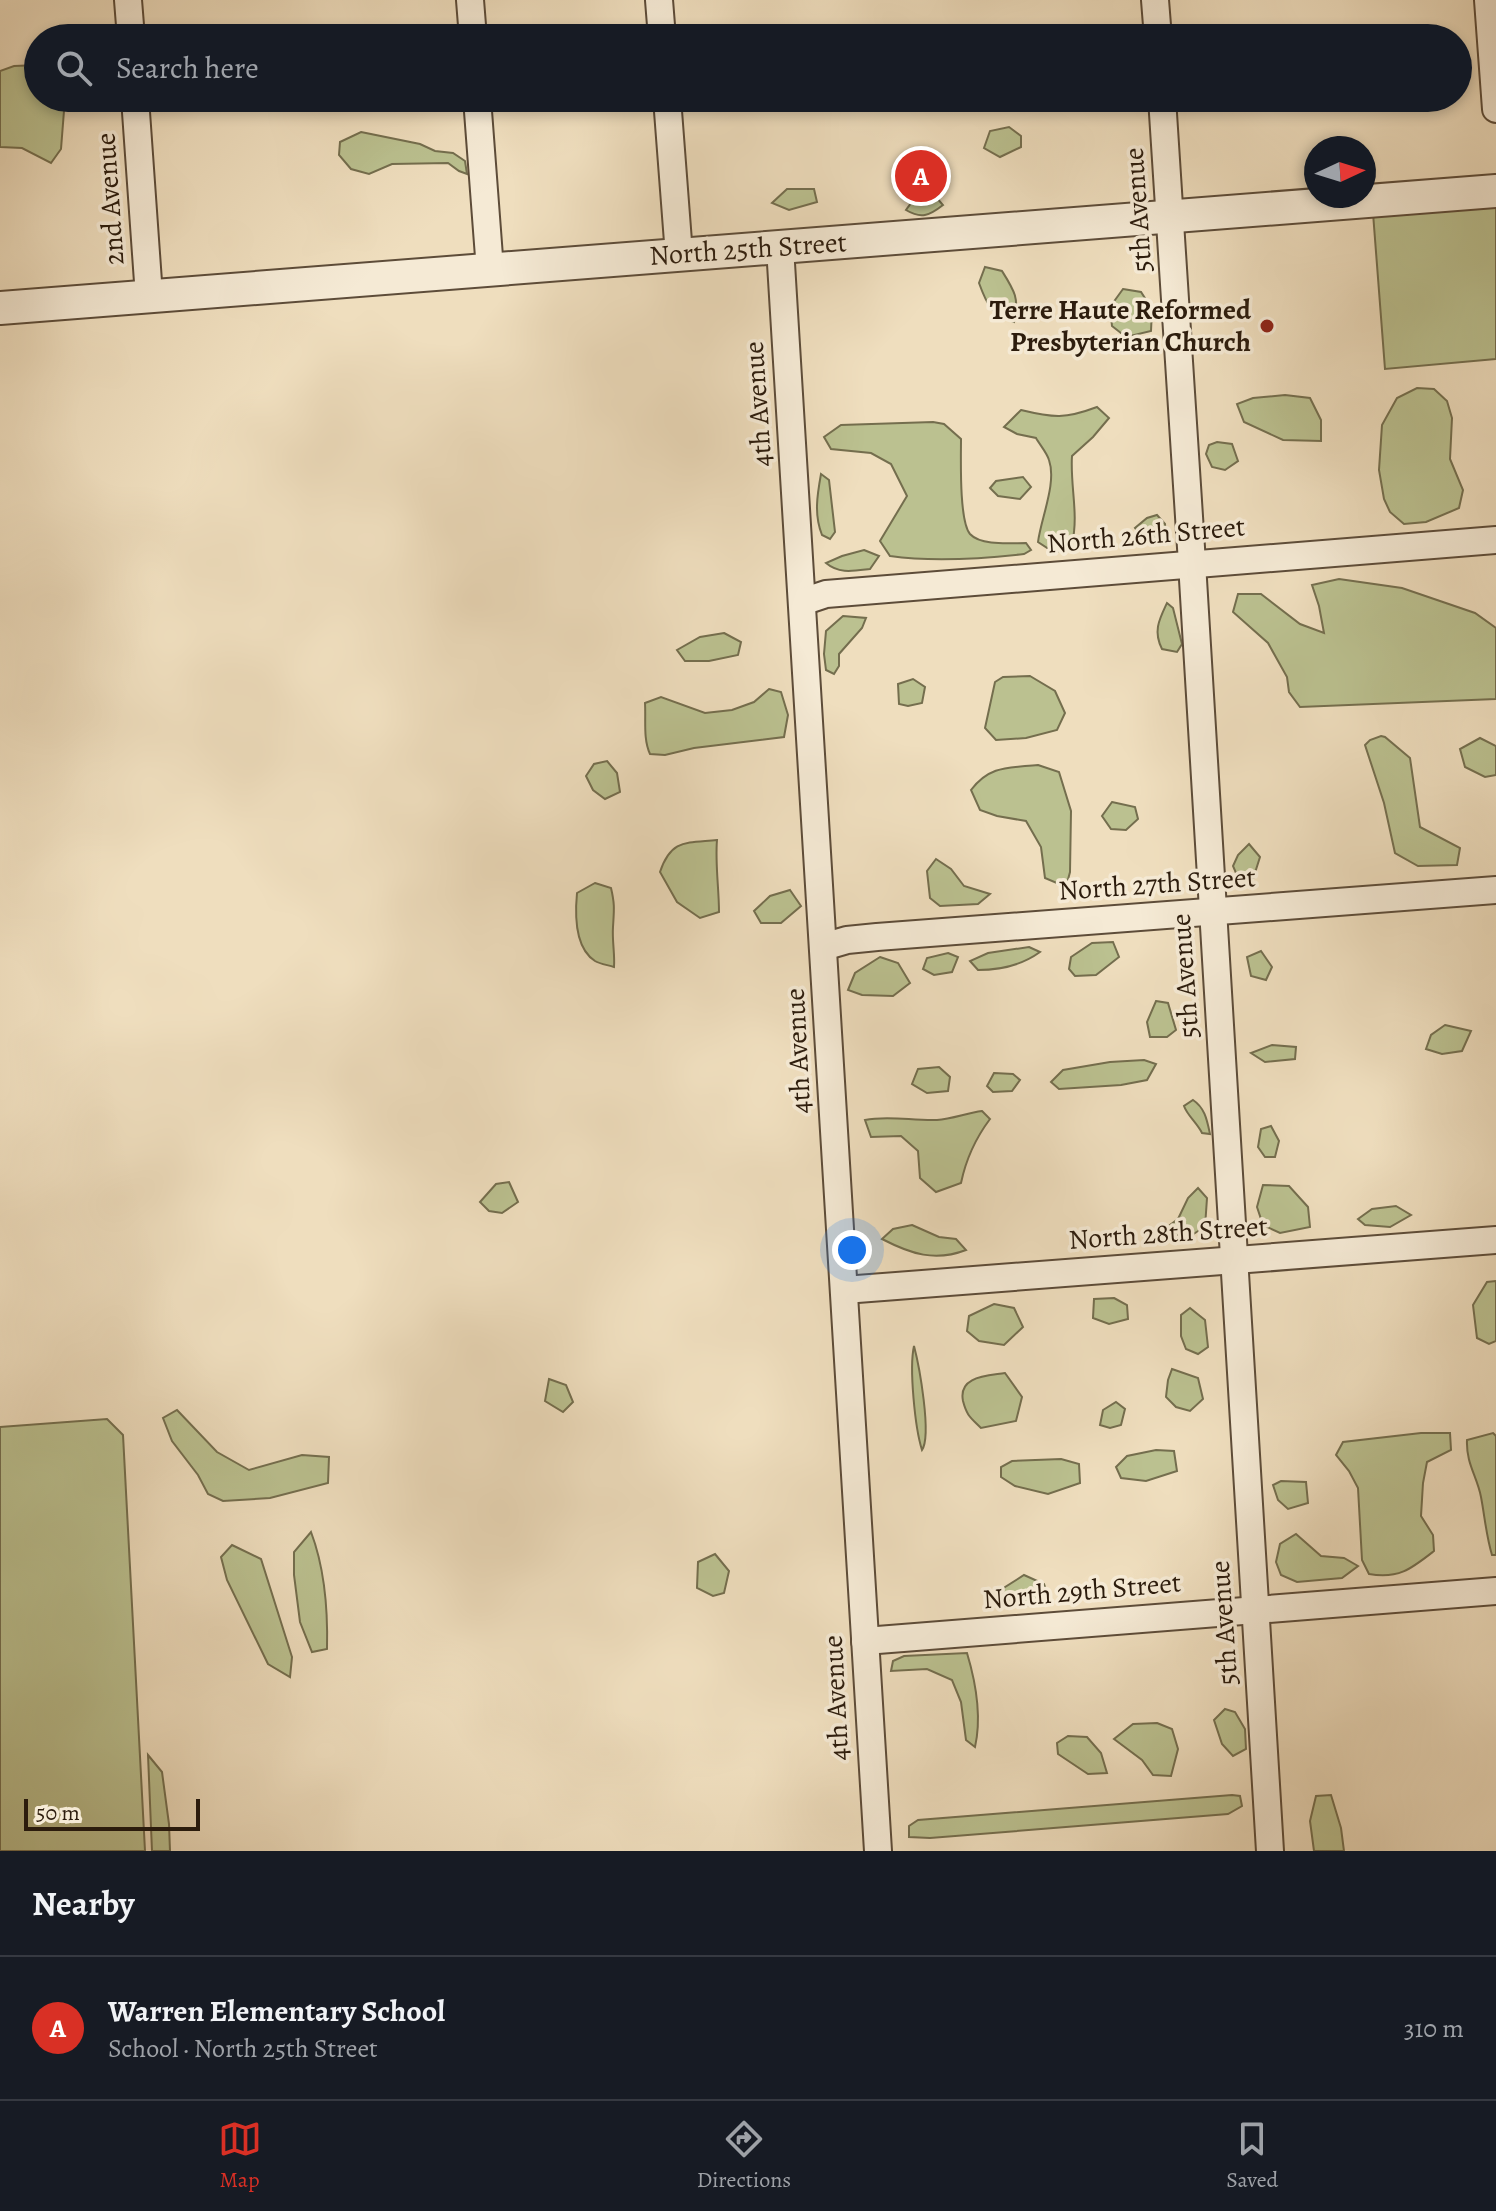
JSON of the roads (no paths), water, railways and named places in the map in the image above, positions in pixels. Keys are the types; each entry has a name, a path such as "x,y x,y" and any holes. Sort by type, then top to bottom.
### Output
{"street":[{"path":"128,0 130,24"},
{"path":"470,0 472,24"},
{"path":"659,0 661,24"},
{"path":"1155,0 1157,24"},
{"path":"1488,0 1496,109"},
{"name":"2nd Avenue","path":"136,112 149,296"},
{"path":"478,112 490,270"},
{"path":"668,112 679,255"},
{"name":"5th Avenue","path":"1163,112 1270,1851"},
{"name":"North 25th Street","path":"0,308 1496,191"},
{"name":"4th Avenue","path":"780,247 878,1851"},
{"name":"North 26th Street","path":"802,602 826,594 1496,540"},
{"name":"North 27th Street","path":"823,947 847,940 877,937 1496,890"},
{"name":"North 28th Street","path":"844,1290 1496,1240"},
{"name":"North 29th Street","path":"865,1641 1496,1591"}],"place":[{"name":"Warren Elementary School","path":"921,176"},
{"name":"Terre Haute Reformed Presbyterian Church","path":"1267,326"}]}
